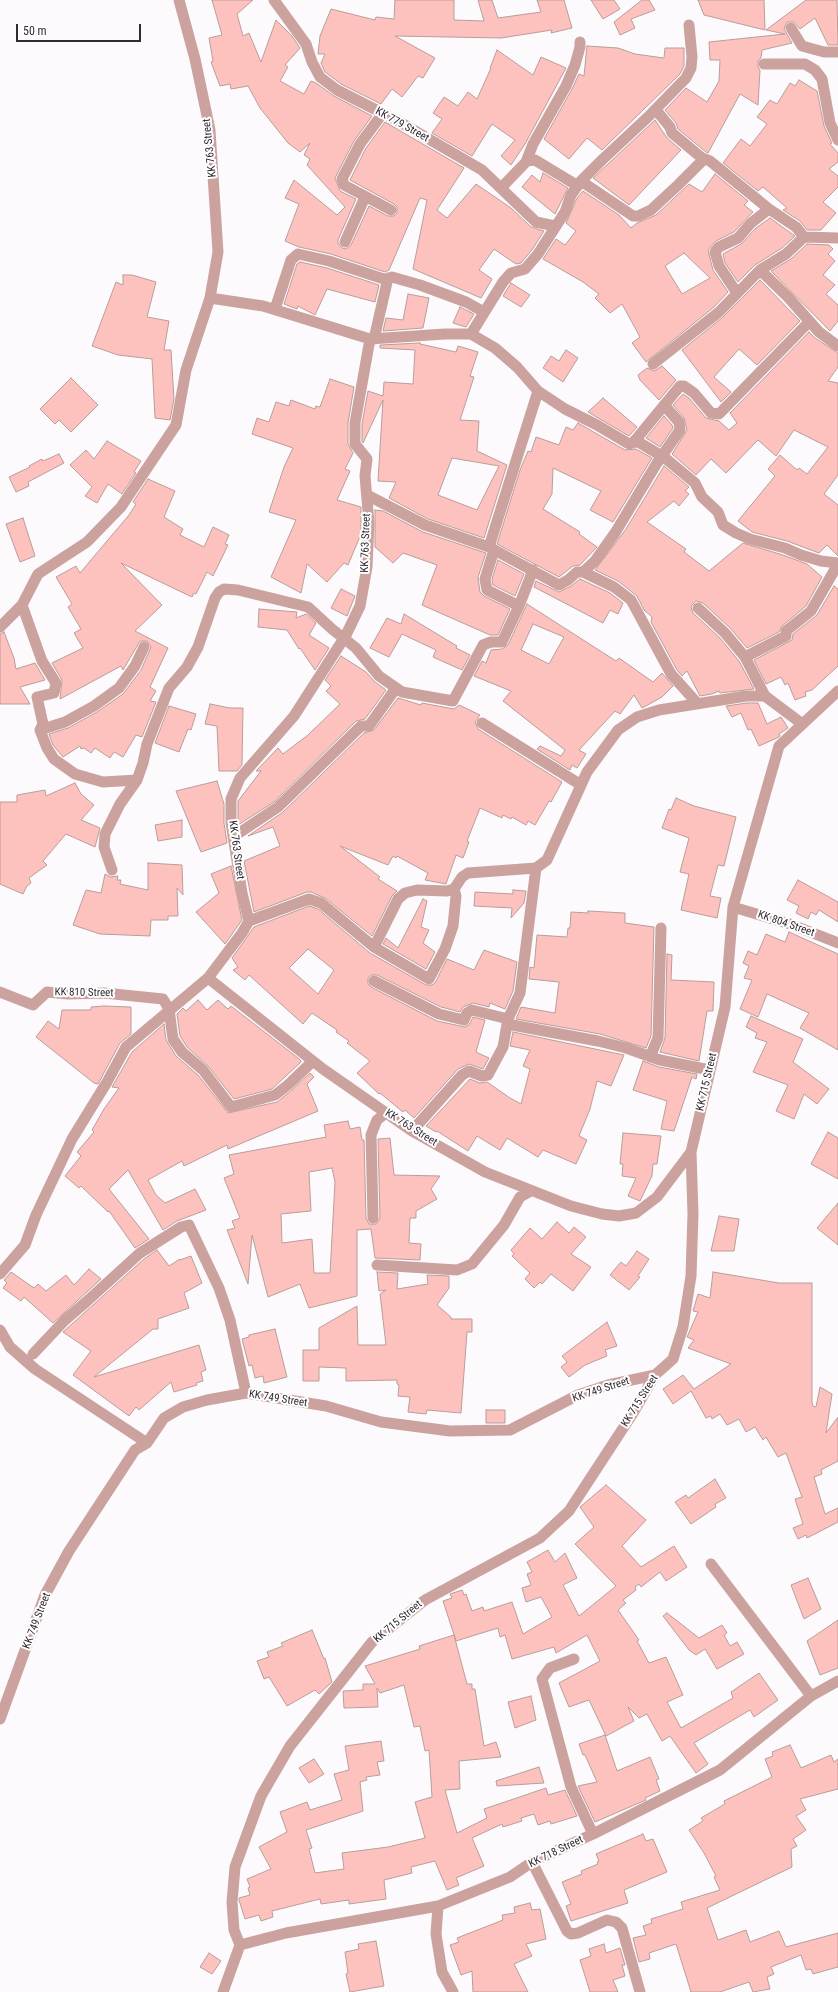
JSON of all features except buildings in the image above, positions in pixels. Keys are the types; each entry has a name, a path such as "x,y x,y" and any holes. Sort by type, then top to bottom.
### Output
{"street":[{"name":"KK 763 Street","path":"0,627 22,605 38,574 87,542 121,507 176,426 186,370 210,298 218,252 210,130 195,59 179,0"},
{"name":"KK 779 Street","path":"274,0 306,44 312,62 320,77 337,90 383,113 482,170 536,222 555,226"},
{"path":"472,334 495,293 511,273 525,269 538,254 565,212 571,195 579,184 603,159 656,110 686,78 691,68 692,57 689,25"},
{"path":"791,28 802,46 824,52 838,52"},
{"path":"501,188 527,160 533,144 566,86 578,53 580,42"},
{"path":"764,64 805,64 815,70 822,79 830,123 838,140"},
{"path":"656,110 670,127 672,133 702,158 710,161 769,209 796,227 804,237"},
{"path":"383,113 360,144 342,179 344,185 391,210"},
{"path":"527,160 535,160 633,216 638,216 651,210 702,162 702,158"},
{"path":"345,242 365,196"},
{"path":"737,293 719,266 715,252 719,247 738,238 751,223 769,209"},
{"path":"653,364 718,312 760,270 786,254 804,237 838,238"},
{"path":"275,309 292,260 298,254 329,261 387,280 388,278 392,277 420,285 466,302 484,312"},
{"path":"760,270 788,297 809,322 838,346"},
{"name":"KK 763 Street","path":"249,921 242,893 233,837 231,823 231,799 240,778 294,716 344,639 360,606 367,567 369,522 365,476 367,459 354,444 355,423 372,339 387,280"},
{"path":"210,298 275,309 372,339 445,334 472,334 495,348 518,367 538,391 565,409 597,425 625,444 632,444 680,386 684,386 694,393 711,413 719,414 809,322"},
{"path":"519,606 487,590 486,579 492,549 538,391"},
{"path":"583,572 595,561 615,533 681,426 664,404"},
{"path":"635,440 662,455 695,483 702,497 718,512 723,525 736,533 750,539 785,548 800,555 821,561 838,563 812,611 786,631 786,636 745,657"},
{"path":"367,496 425,525 492,549 559,584 568,580 577,572 583,572 614,587 632,600 672,674 697,703"},
{"path":"112,870 104,847 106,834 120,804 137,780 143,763 147,744 169,688 186,667 198,647 215,598 219,592 224,589 238,590 308,607 356,648 379,676 396,688 408,694 453,701 483,645 491,642 502,642 519,606 533,570"},
{"path":"22,605 42,661 56,683 54,693 38,697 43,724 40,730 47,748 54,759 75,774 103,782 137,780"},
{"path":"698,608 725,633 745,657 765,696 801,723"},
{"path":"40,730 65,722 94,706 118,688 135,666 144,647"},
{"path":"233,837 278,807 361,726 369,726 396,688"},
{"name":"KK 715 Street","path":"240,1944 234,1930 232,1902 235,1867 260,1796 290,1746 372,1642 425,1600 540,1538 569,1511 655,1375 673,1359 683,1327 692,1276 693,1214 691,1152 725,1007 733,907 779,746 801,723 838,691"},
{"path":"374,947 398,899 405,893 417,890 447,891 454,889 462,877 468,873 536,868 547,860 587,772 618,730 637,717 651,712 697,703 746,696 765,696"},
{"path":"482,723 581,785"},
{"path":"412,1131 462,1075 469,1071 482,1076 488,1075 503,1047 507,1021 520,993 536,868"},
{"path":"0,1274 25,1245 36,1214 72,1139 107,1082 126,1047 169,1009 208,978 242,933 249,921 309,899 321,903 374,947 429,979 445,949 453,926 456,896 454,889"},
{"name":"KK 804 Street","path":"733,907 790,924 838,943"},
{"path":"650,1057 658,1038 661,928"},
{"name":"KK 763 Street","path":"208,978 313,1061 412,1131 485,1172 571,1206 602,1214 618,1216 636,1213 657,1197 691,1152"},
{"path":"374,981 438,1014 464,1020 467,1014 472,1010 507,1021 590,1040 660,1060 710,1070"},
{"name":"KK 810 Street","path":"0,992 33,1004 47,992 68,994 104,993 163,999 169,1009"},
{"path":"169,1009 173,1039 182,1052 203,1070 231,1107 275,1095 288,1085 313,1061"},
{"path":"373,1218 371,1135 377,1120 386,1113"},
{"path":"377,1265 457,1270 472,1264 504,1225 520,1197 531,1191"},
{"path":"33,1354 65,1320 140,1253 181,1227 189,1225 216,1281 230,1320 246,1393"},
{"path":"0,1330 10,1347 35,1369 147,1443"},
{"name":"KK 749 Street","path":"0,1719 45,1595 69,1551 135,1450 147,1443 164,1418 182,1407 207,1400 246,1393 326,1406 381,1422 450,1431 510,1430 578,1395 608,1385 655,1375"},
{"path":"711,1564 811,1696"},
{"path":"574,1659 550,1668 542,1679 571,1787 593,1834"},
{"name":"KK 718 Street","path":"240,1944 286,1933 438,1906 510,1876 532,1862 593,1834 720,1770 811,1696 838,1681"},
{"path":"532,1862 567,1931 571,1934 607,1920 616,1922 622,1928 640,1992"},
{"path":"438,1906 436,1934 442,1972 453,1992"},
{"path":"223,1992 240,1944"}]}
